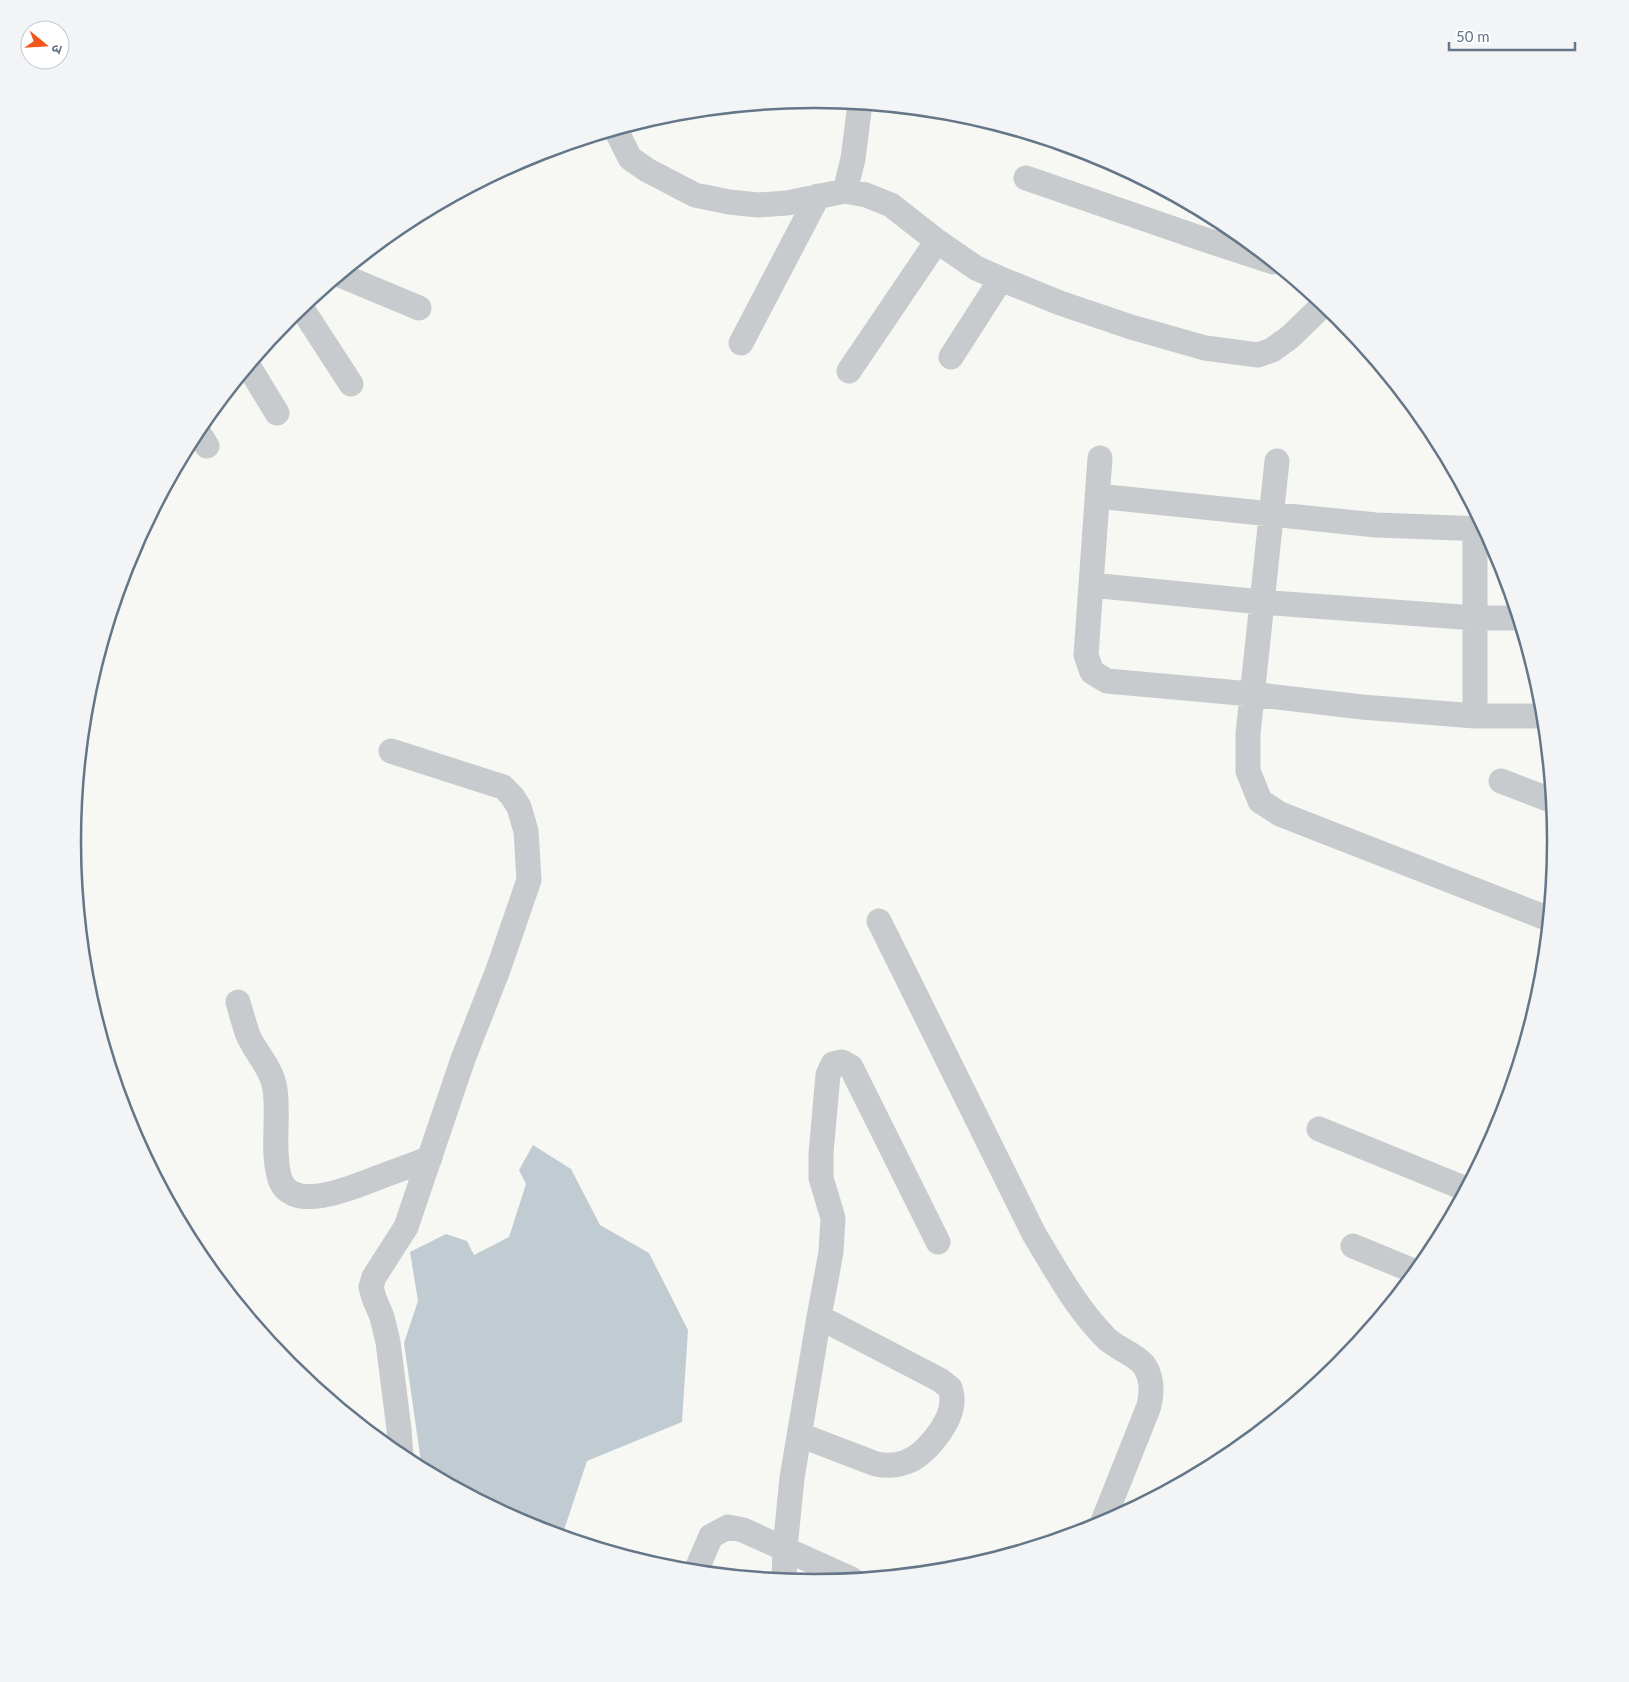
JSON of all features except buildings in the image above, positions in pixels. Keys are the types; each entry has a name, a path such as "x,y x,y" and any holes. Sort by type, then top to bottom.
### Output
{"street":[{"path":"844,191 853,159 859,109"},
{"path":"618,135 630,158 646,170 695,195 729,202 758,205 787,203 844,191 866,195 891,205 976,268 1060,303 1131,327 1205,348 1258,355 1272,350 1290,337 1319,309"},
{"path":"1026,178 1259,257"},
{"path":"741,343 818,196"},
{"path":"849,371 938,241"},
{"path":"346,277 419,308"},
{"path":"950,357 1001,279"},
{"path":"305,314 350,384"},
{"path":"251,372 277,413"},
{"path":"1100,458 1086,655 1092,672 1107,682 1475,716 1537,716"},
{"path":"1277,461 1248,734 1248,771 1260,801 1280,814 1543,917"},
{"path":"1098,496 1376,526 1478,529"},
{"path":"1475,716 1475,618 1480,534"},
{"path":"1091,585 1261,602 1475,618 1513,618"},
{"path":"391,752 503,787 519,807 526,831 529,880 498,970 463,1059 406,1227 374,1276 371,1287 382,1317 388,1342 400,1446"},
{"path":"1501,781 1546,798"},
{"path":"879,921 1034,1234 1087,1316 1106,1339 1144,1365 1149,1378 1152,1392 1149,1406 1106,1513"},
{"path":"238,1002 248,1036 268,1067 275,1088 276,1160 279,1178 283,1187 294,1195 310,1197 334,1194 430,1158"},
{"path":"784,1573 792,1478 831,1252 833,1218 821,1178 821,1153 828,1075 833,1064 842,1062 851,1067 938,1242"},
{"path":"1319,1130 1461,1187"},
{"path":"1353,1246 1409,1269"},
{"path":"800,1435 876,1464 888,1466 906,1462 923,1452 940,1431 952,1401 950,1388 940,1380 819,1317"},
{"path":"698,1564 712,1536 728,1527 743,1530 840,1573"}],"shaded area":[{"path":"533,1145 571,1169 600,1225 649,1253 688,1330 682,1422 587,1461 564,1529 490,1499 421,1459 404,1343 418,1301 410,1252 446,1234 467,1241 474,1255 509,1237 526,1184 519,1170"}]}
